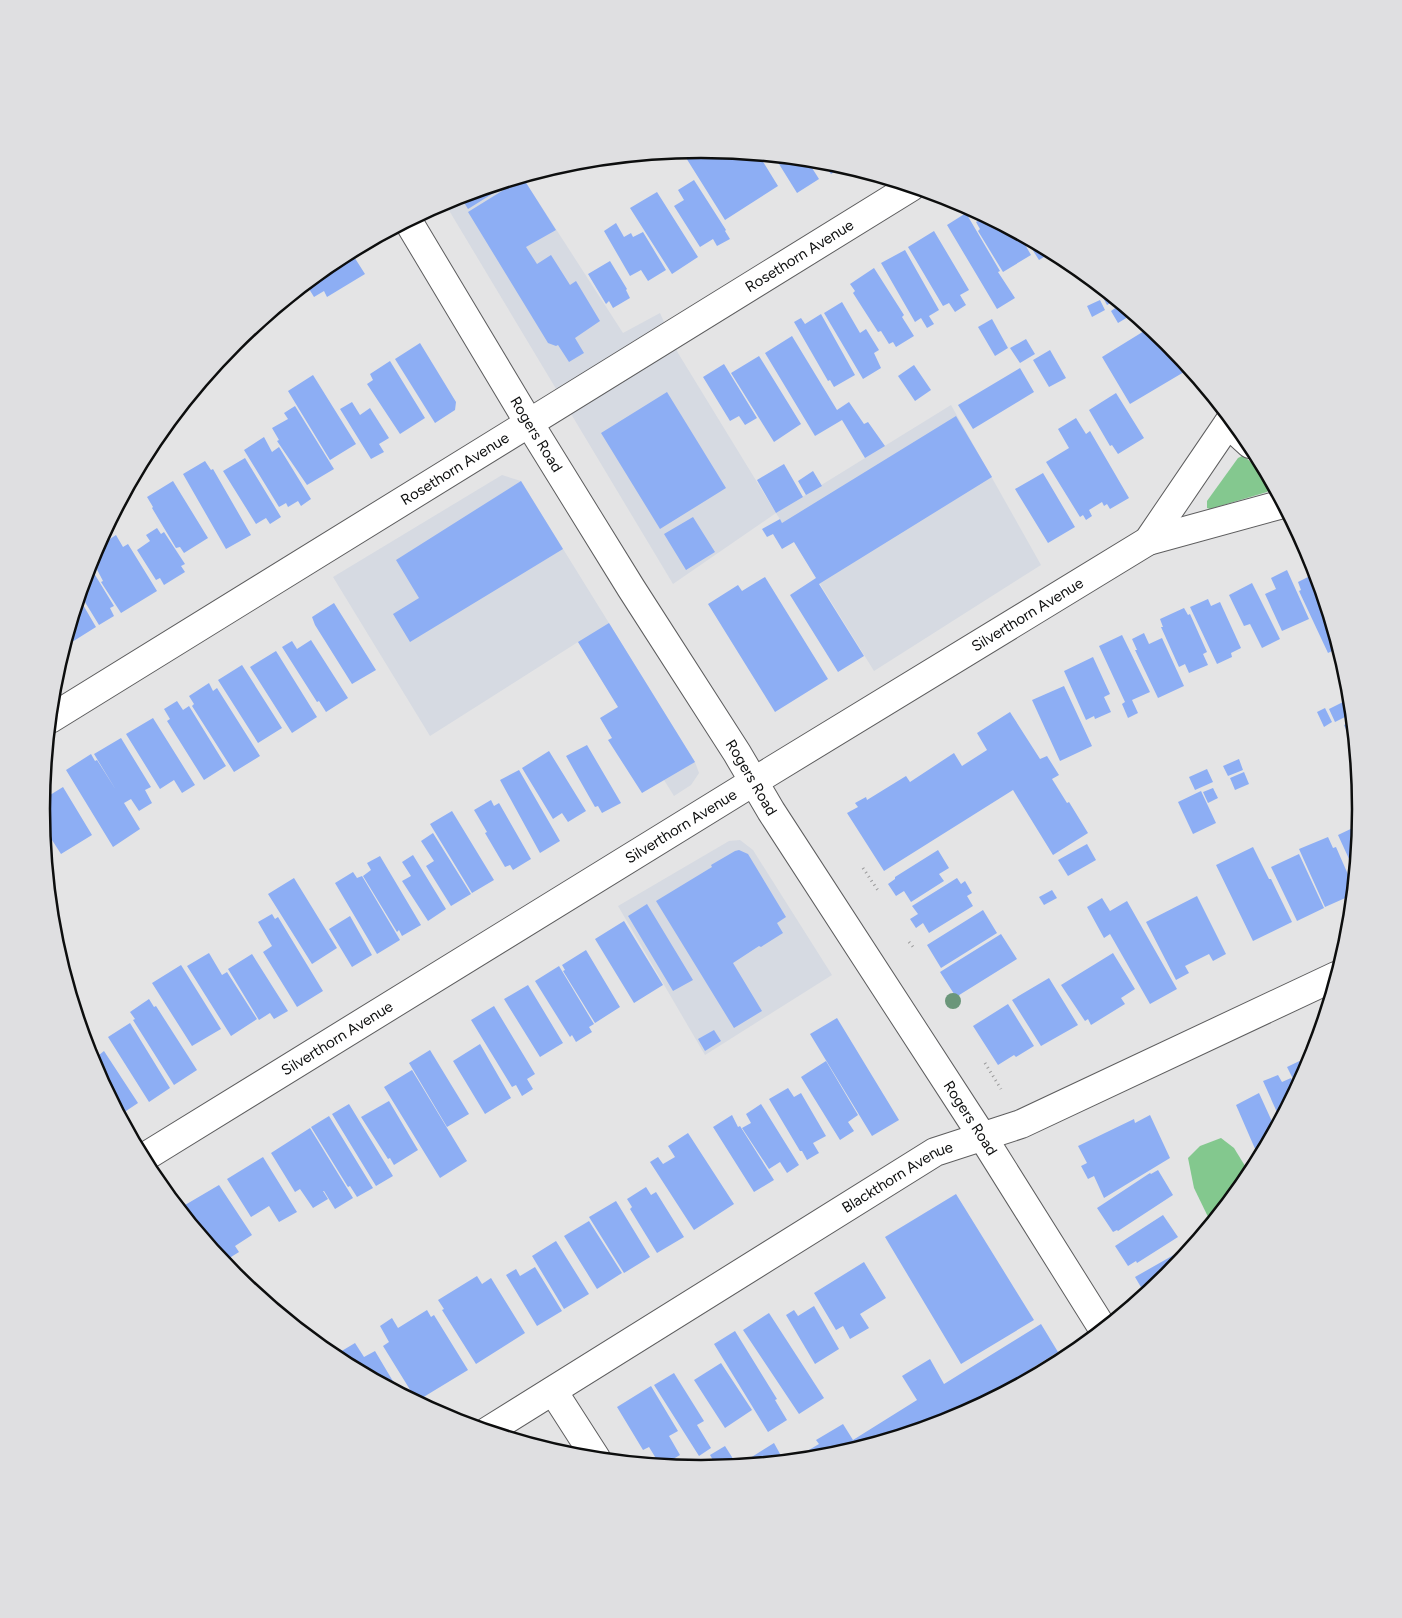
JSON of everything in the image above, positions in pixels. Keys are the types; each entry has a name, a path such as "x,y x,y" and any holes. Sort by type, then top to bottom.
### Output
{"street":[{"name":"Rosethorn Avenue","path":"57,715 903,191"},
{"name":"Rogers Road","path":"411,226 530,423 737,753 753,782 982,1136 1099,1323"},
{"name":"Silverthorn Avenue","path":"149,1154 1148,541 1226,426"},
{"path":"1148,541 1277,506"},
{"name":"Blackthorn Avenue","path":"496,1426 935,1152 1021,1124 1329,979"},
{"path":"553,1391 591,1450"}],"path":[{"path":"863,868 879,892"},
{"path":"909,942 914,948"},
{"path":"985,1063 1001,1089"}],"shaded area":[{"path":"526,182 623,333 660,313 678,353 776,513 673,584 449,210"},
{"path":"951,405 1041,565 874,671 776,513"},
{"path":"502,475 521,481 695,762 699,773 691,785 674,796 578,642 430,736 333,577"},
{"path":"740,840 753,850 832,975 705,1055 618,906 729,841"}],"green space":[{"path":"1244,456 1252,464 1269,490 1210,509 1207,508 1207,501 1238,458"},
{"path":"1221,1138 1234,1148 1245,1166 1208,1216 1194,1188 1188,1158 1200,1146"}],"building":[{"path":"686,158 744,159 763,161 778,186 725,220"},
{"path":"778,163 812,168 819,179 797,193"},
{"path":"694,180 730,239 717,246 713,239 700,247 674,206 684,200 678,190"},
{"path":"526,182 556,230 526,247 537,264 551,255 570,285 576,281 600,321 575,338 584,353 569,362 558,345 548,343 468,212 506,189"},
{"path":"495,192 468,209 464,203"},
{"path":"657,192 698,257 672,274 630,208"},
{"path":"964,214 968,216 1000,271 998,272 1015,298 997,309 947,225"},
{"path":"978,220 989,225 1025,244 1031,255 1003,272 978,231 980,229 976,222"},
{"path":"616,223 624,237 631,233 633,237 643,232 666,270 648,281 641,270 630,276 604,231"},
{"path":"934,231 969,290 960,295 966,305 955,312 949,303 943,306 908,247"},
{"path":"1032,249 1045,257 1039,260"},
{"path":"905,250 939,310 929,316 934,324 927,328 921,318 915,322 881,263"},
{"path":"355,258 365,274 327,297 324,291 314,297 310,290"},
{"path":"610,261 627,289 630,298 613,308 609,301 606,304 588,274"},
{"path":"874,268 904,315 902,317 914,336 896,347 893,342 889,344 881,331 878,332 853,293 855,291 850,284"},
{"path":"1100,300 1105,310 1092,317 1087,306"},
{"path":"842,302 860,333 866,329 879,350 874,353 881,368 863,379 824,313"},
{"path":"1115,308 1127,318 1118,323 1111,311"},
{"path":"821,314 855,375 834,387 830,380 828,381 794,322 801,318 805,324"},
{"path":"992,319 1008,348 995,356 978,327"},
{"path":"1143,332 1183,373 1130,404 1102,357"},
{"path":"792,336 837,410 849,402 864,424 868,422 885,446 865,458 842,420 815,436 765,353"},
{"path":"1026,339 1035,354 1020,363 1010,348"},
{"path":"420,343 456,402 455,410 435,423 395,359"},
{"path":"1050,350 1066,378 1049,387 1033,360"},
{"path":"759,356 801,424 774,442 731,373"},
{"path":"390,361 425,418 400,434 367,384 373,380 370,374"},
{"path":"724,364 757,418 745,425 739,416 730,421 703,377"},
{"path":"914,365 931,390 915,401 898,376"},
{"path":"1020,368 1034,392 973,429 958,405"},
{"path":"313,375 356,444 330,460 288,391"},
{"path":"667,392 726,488 660,529 601,433"},
{"path":"1116,393 1144,438 1118,454 1112,445 1110,446 1089,410"},
{"path":"352,402 360,415 370,408 389,438 379,444 384,452 371,459 340,409"},
{"path":"295,406 334,469 307,485 277,441 279,440 272,428 288,419 284,413"},
{"path":"956,416 992,477 819,584 864,656 838,672 790,595 816,578 794,542 782,549 773,534 767,537 762,529 780,519 782,523"},
{"path":"1076,418 1086,434 1090,431 1129,498 1110,509 1107,504 1104,506 1102,502 1089,510 1092,516 1086,520 1083,515 1080,517 1046,462 1069,448 1058,429"},
{"path":"264,437 272,452 279,447 311,499 301,506 298,501 288,507 286,503 279,507 244,450"},
{"path":"245,458 281,517 270,524 266,518 256,524 223,471"},
{"path":"205,461 211,470 213,469 251,535 226,549 183,474"},
{"path":"784,464 803,497 776,513 757,480"},
{"path":"813,471 822,486 806,495 798,481"},
{"path":"1043,473 1075,527 1048,543 1015,489"},
{"path":"173,481 208,538 184,553 180,547 176,548 147,497"},
{"path":"521,481 563,549 410,642 393,614 419,598 396,560"},
{"path":"693,517 715,552 686,570 664,534"},
{"path":"157,528 161,534 164,532 185,564 181,566 185,572 164,585 160,578 156,580 137,550 150,541 146,535"},
{"path":"116,535 123,547 128,544 157,591 121,613 101,582 103,581 97,569 109,540"},
{"path":"1287,570 1309,619 1282,631 1265,594 1276,589 1271,578"},
{"path":"95,574 114,606 110,608 114,616 99,625 85,601"},
{"path":"765,577 828,679 775,712 708,604 738,585 742,591"},
{"path":"1308,577 1330,641 1332,651 1328,653 1299,591 1301,590 1298,582"},
{"path":"1252,583 1280,639 1262,648 1250,624 1244,626 1229,595"},
{"path":"1208,599 1211,606 1220,602 1241,648 1231,653 1232,657 1217,664 1190,607"},
{"path":"334,603 376,670 352,684 315,625 312,617"},
{"path":"83,605 96,627 72,642"},
{"path":"1184,608 1188,615 1190,614 1207,652 1203,654 1208,665 1189,673 1185,664 1179,667 1161,627 1163,627 1160,619"},
{"path":"609,623 695,762 642,793 608,740 612,738 600,718 618,707 578,642"},
{"path":"1144,633 1149,644 1162,638 1184,686 1158,698 1135,650 1137,650 1132,639"},
{"path":"1122,635 1150,692 1132,700 1138,713 1128,718 1122,704 1125,702 1099,646"},
{"path":"311,640 348,698 326,712 319,701 317,702 282,647 292,641 297,649"},
{"path":"276,651 317,717 292,733 250,667"},
{"path":"1093,657 1110,694 1104,697 1111,712 1095,719 1094,716 1086,720 1064,671"},
{"path":"242,665 282,728 258,743 218,680"},
{"path":"209,683 213,691 217,688 260,756 234,772 192,706 194,704 189,696"},
{"path":"1064,686 1092,746 1060,761 1032,700"},
{"path":"177,701 183,710 189,706 226,766 204,780 167,721 170,719 164,709"},
{"path":"1342,702 1345,717 1335,722 1329,709"},
{"path":"1325,708 1332,722 1324,727 1317,712"},
{"path":"1010,712 1040,759 1047,756 1059,775 1052,779 1088,833 1053,855 1013,790 884,871 847,813 858,807 855,803 866,797 867,800 906,776 910,782 954,753 962,766 987,750 977,733"},
{"path":"153,718 195,785 182,793 174,780 160,789 126,734"},
{"path":"121,738 151,787 145,790 152,803 139,811 131,799 124,803 140,829 113,847 66,770 91,754 95,761 97,760 116,790 94,754"},
{"path":"587,745 621,803 602,813 598,806 595,807 566,756"},
{"path":"549,751 586,811 568,822 562,813 553,819 522,768"},
{"path":"1239,759 1243,770 1228,776 1223,766"},
{"path":"1207,769 1213,782 1195,790 1189,777"},
{"path":"519,770 560,841 540,853 500,780"},
{"path":"1244,772 1249,784 1235,790 1230,778"},
{"path":"63,787 92,835 61,854 51,838 50,795"},
{"path":"1213,788 1218,798 1208,803 1203,792"},
{"path":"1201,791 1216,823 1193,834 1178,802"},
{"path":"491,800 494,806 499,803 531,859 513,870 510,865 505,867 474,810"},
{"path":"452,811 494,880 472,893 430,824"},
{"path":"1352,829 1350,861 1338,835"},
{"path":"433,833 471,894 451,906 426,866 434,861 421,841"},
{"path":"1328,837 1333,848 1336,847 1348,875 1345,898 1325,907 1299,849"},
{"path":"1087,844 1096,860 1068,876 1058,860"},
{"path":"1253,847 1292,922 1253,941 1216,865"},
{"path":"739,850 748,854 786,917 777,923 783,933 733,963 762,1011 734,1028 656,901 712,867 711,865"},
{"path":"938,850 949,868 939,874 944,881 911,902 904,891 896,896 888,884 895,877"},
{"path":"1299,854 1324,908 1297,921 1271,867"},
{"path":"413,855 446,909 428,921 402,881 411,876 402,862"},
{"path":"380,856 421,925 402,936 399,930 397,932 363,876 371,870 367,863"},
{"path":"353,872 357,878 362,876 400,940 377,954 335,883"},
{"path":"294,878 337,948 312,964 268,894"},
{"path":"957,878 961,884 965,881 972,893 967,896 973,906 929,933 923,923 916,928 910,919 918,914 912,906"},
{"path":"1052,890 1057,898 1044,905 1039,897"},
{"path":"1197,896 1226,954 1213,961 1209,954 1185,966 1189,973 1176,980 1146,922"},
{"path":"1102,898 1110,911 1127,901 1177,989 1150,1004 1110,934 1104,938 1087,907"},
{"path":"647,904 693,980 673,991 628,916"},
{"path":"983,910 997,933 941,968 927,945"},
{"path":"272,914 275,919 278,917 323,991 297,1007 263,952 272,946 258,922"},
{"path":"350,916 372,955 352,967 329,929"},
{"path":"624,921 663,985 634,1003 595,939"},
{"path":"1001,934 1017,959 956,997 940,972"},
{"path":"586,950 620,1007 595,1023 563,971 565,970 562,965"},
{"path":"209,953 222,975 227,972 257,1019 231,1036 187,966"},
{"path":"1113,953 1135,989 1121,998 1125,1004 1091,1025 1088,1019 1085,1021 1061,985"},
{"path":"252,954 288,1011 274,1019 270,1013 259,1020 228,969"},
{"path":"181,965 221,1029 192,1046 152,983"},
{"path":"559,966 594,1024 589,1027 592,1032 576,1042 572,1035 570,1037 535,981"},
{"path":"1049,978 1078,1025 1041,1046 1012,1000"},
{"path":"528,985 563,1043 540,1057 504,999"},
{"path":"149,999 154,1007 156,1006 197,1070 174,1085 133,1020 135,1019 130,1012"},
{"path":"1008,1004 1034,1046 998,1065 973,1026"},
{"path":"494,1006 535,1074 527,1079 533,1089 522,1096 516,1085 512,1087 471,1020"},
{"path":"837,1018 899,1120 872,1136 810,1034"},
{"path":"130,1023 170,1088 149,1102 108,1037"},
{"path":"714,1030 721,1041 705,1051 698,1039"},
{"path":"480,1044 511,1098 485,1114 453,1061"},
{"path":"430,1050 469,1114 447,1127 409,1063"},
{"path":"104,1051 138,1103 125,1112 99,1055"},
{"path":"1301,1060 1293,1079 1287,1067"},
{"path":"826,1061 858,1115 848,1122 854,1131 840,1140 801,1077"},
{"path":"412,1070 467,1161 440,1178 384,1087"},
{"path":"1278,1075 1282,1082 1291,1078 1292,1080 1277,1112 1263,1081"},
{"path":"788,1088 794,1097 801,1093 826,1136 813,1143 819,1153 807,1160 769,1099"},
{"path":"1259,1093 1272,1122 1255,1150 1236,1105"},
{"path":"389,1101 418,1150 394,1165 390,1158 388,1159 361,1117"},
{"path":"349,1104 393,1176 376,1186 332,1114"},
{"path":"761,1104 799,1165 787,1173 780,1162 769,1169 742,1128 751,1123 746,1114"},
{"path":"732,1115 774,1180 754,1192 713,1127"},
{"path":"1150,1115 1170,1158 1104,1198 1094,1176 1088,1179 1081,1166 1087,1163 1078,1146 1134,1119 1135,1123"},
{"path":"329,1116 373,1188 357,1197 350,1186 348,1187 311,1127"},
{"path":"310,1128 353,1198 335,1209 324,1191 328,1199 313,1208 300,1189 295,1192 271,1153"},
{"path":"688,1133 734,1204 694,1230 650,1162 658,1157 663,1164 675,1157 668,1146"},
{"path":"263,1157 297,1212 279,1222 269,1206 251,1217 227,1179"},
{"path":"1158,1170 1173,1195 1118,1231 1113,1232 1097,1208 1150,1173"},
{"path":"219,1185 252,1235 235,1246 239,1252 230,1257 185,1205"},
{"path":"646,1187 651,1195 656,1192 684,1237 657,1253 630,1209 632,1207 627,1199"},
{"path":"956,1194 1034,1320 961,1364 885,1237"},
{"path":"616,1201 650,1257 624,1273 589,1217"},
{"path":"1163,1215 1178,1237 1137,1263 1136,1261 1128,1266 1115,1246"},
{"path":"589,1221 622,1273 597,1289 564,1236"},
{"path":"556,1241 589,1294 564,1309 532,1256"},
{"path":"1175,1254 1141,1288 1135,1277"},
{"path":"864,1262 886,1298 860,1314 869,1328 850,1339 843,1326 836,1330 814,1293"},
{"path":"535,1267 562,1311 537,1326 506,1275 516,1269 520,1276"},
{"path":"477,1276 482,1284 491,1278 525,1333 476,1364 442,1310 444,1309 438,1300"},
{"path":"814,1306 839,1349 815,1364 786,1315 794,1310 798,1316"},
{"path":"427,1310 431,1317 434,1315 468,1370 423,1397 412,1392 383,1346 389,1342 380,1326 392,1318 398,1328"},
{"path":"769,1313 824,1398 799,1414 743,1330"},
{"path":"1041,1324 1058,1352 989,1393 950,1410 869,1438 808,1450 819,1444 816,1440 843,1424 853,1440 917,1400 902,1376 930,1359 944,1384"},
{"path":"735,1331 777,1399 775,1400 787,1420 768,1432 714,1344"},
{"path":"355,1343 364,1357 375,1351 394,1383 375,1373 341,1351"},
{"path":"721,1363 752,1410 725,1428 694,1380"},
{"path":"674,1373 704,1421 697,1425 711,1448 699,1456 654,1385"},
{"path":"651,1386 678,1431 669,1436 680,1455 673,1459 656,1459 649,1447 643,1450 617,1407"},
{"path":"774,1443 780,1455 750,1458"},
{"path":"725,1446 733,1459 713,1460 710,1455"}]}
